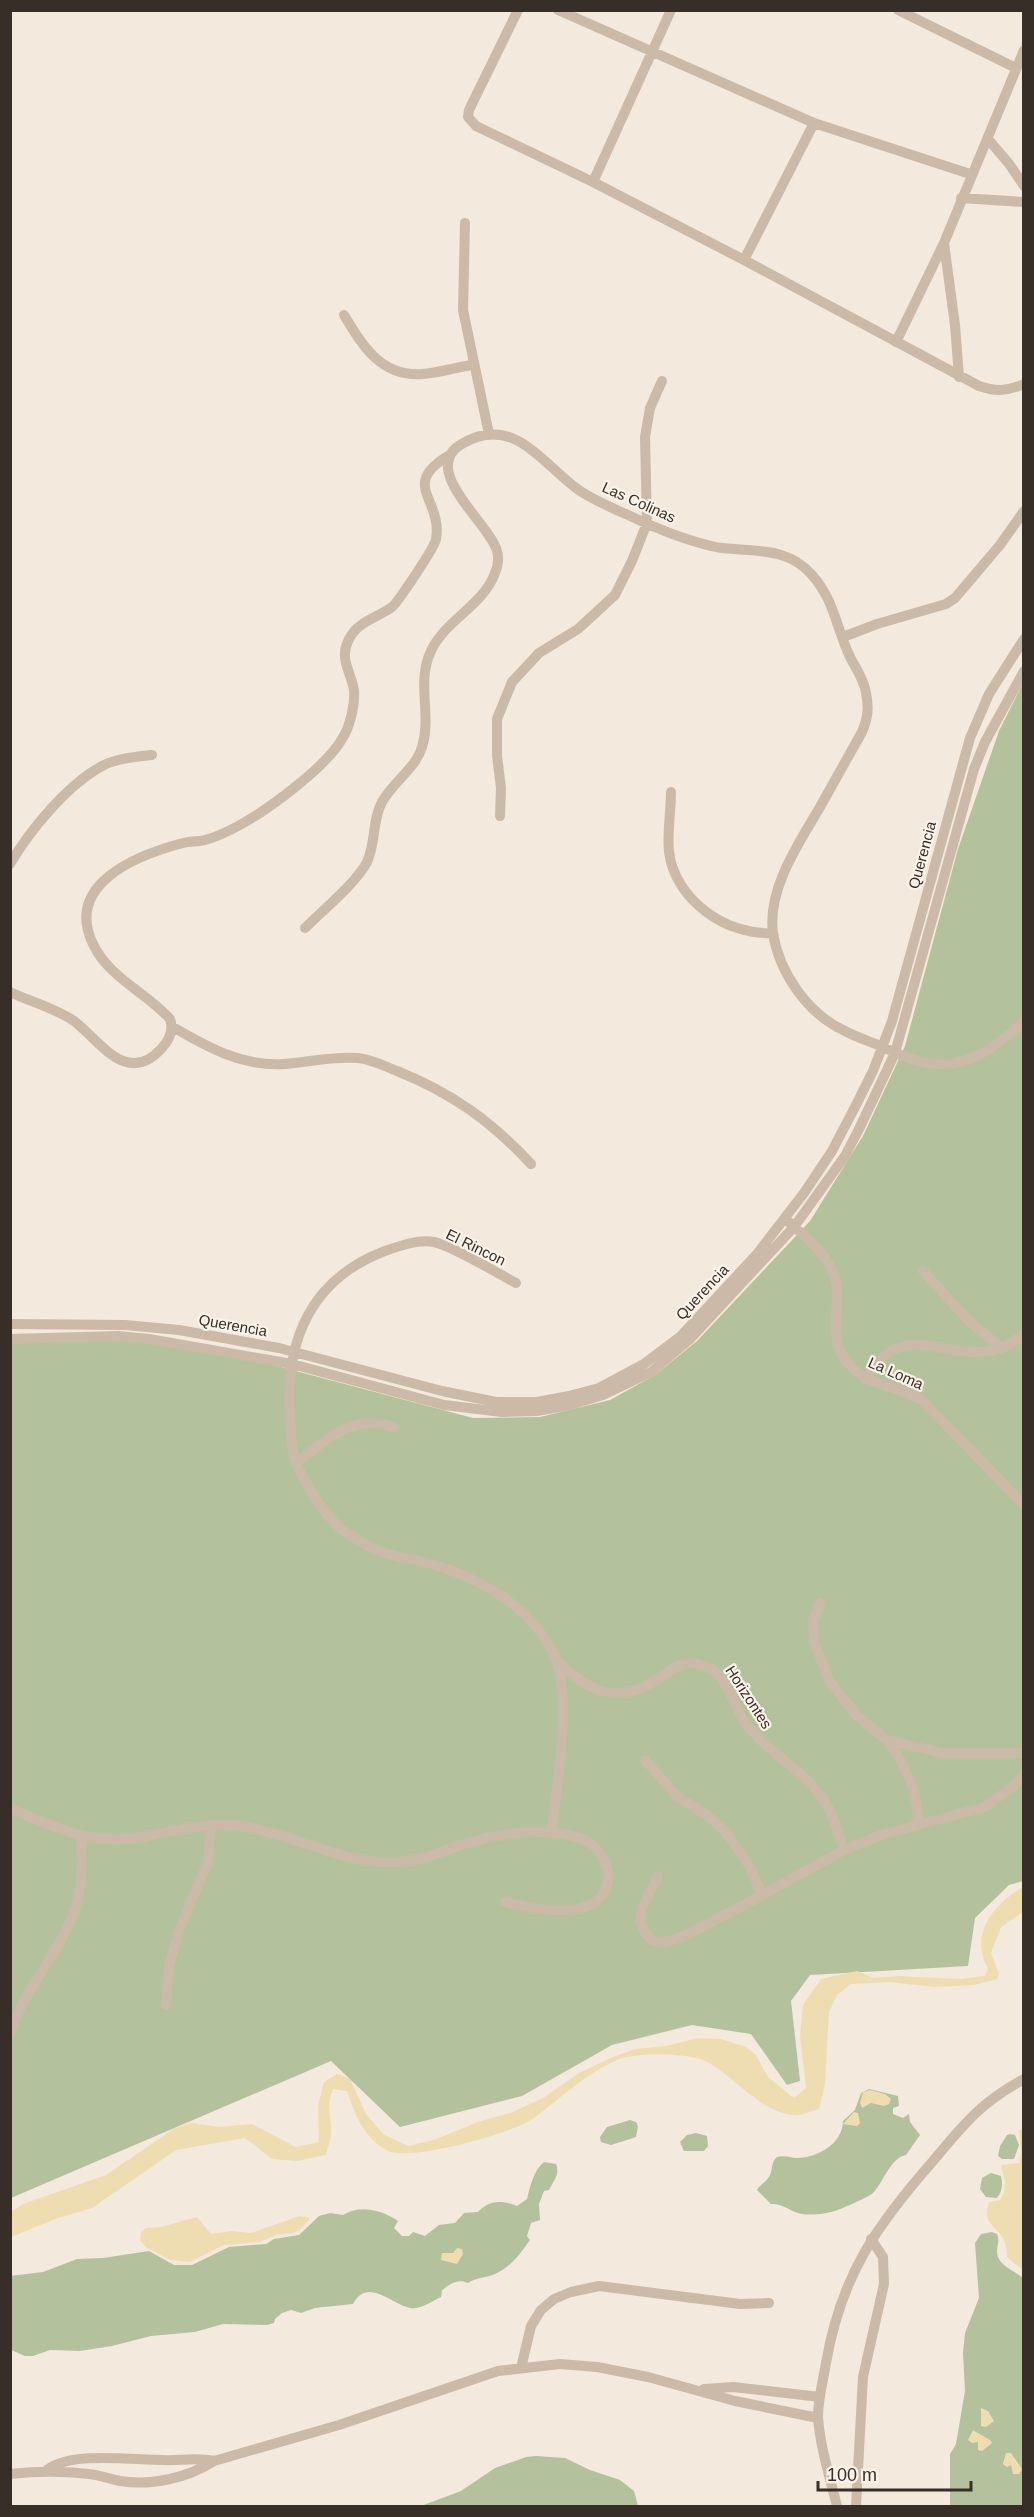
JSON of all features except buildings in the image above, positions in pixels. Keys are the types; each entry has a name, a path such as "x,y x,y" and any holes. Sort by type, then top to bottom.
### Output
{"street":[{"path":"518,10 469,110 470,122 744,260 959,376 994,391 1010,390 1023,384"},
{"path":"558,10 814,123 970,174"},
{"path":"593,182 671,10"},
{"path":"898,10 1016,68"},
{"path":"896,342 944,243 970,174 988,139 1023,50"},
{"path":"744,260 814,123"},
{"path":"988,139 1010,165 1023,186"},
{"path":"962,198 1023,202"},
{"path":"10,992 57,1011 75,1022 108,1054 127,1062 140,1062 154,1057 169,1041 173,1027 171,1019 108,967 93,945 86,925 88,901 97,888 116,870 131,861 185,843 206,840 260,813 335,749 350,723 354,691 348,673 346,646 358,627 393,606 401,597 413,575 429,556 436,541 437,522 426,495 424,483 426,474 437,462 451,454 460,445 489,434 462,310 465,223"},
{"path":"944,243 959,376"},
{"path":"344,315 375,360 394,371 420,374 473,365"},
{"path":"500,816 501,788 497,756 497,719 512,682 539,653 578,629 615,595 648,524 645,436 650,408 662,381"},
{"name":"Las Colinas","path":"489,434 502,433 511,437 528,447 578,490 648,524 687,539 721,548 763,550 795,561 808,571 827,596 866,690 867,720 798,843 783,875 774,911 773,933 782,962 808,1004 824,1019 842,1030 924,1063 955,1063 982,1054 1023,1021"},
{"path":"305,928 357,876 367,862 378,811 384,799 411,766 422,748 427,716 424,683 430,652 442,633 487,588 498,564 494,542 452,481 448,461 451,454"},
{"path":"843,637 877,624 946,604 955,598 1000,544 1023,511"},
{"name":"Querencia","path":"10,1339 118,1336 210,1348 292,1364 469,1410 537,1412 603,1395 651,1372 689,1340 795,1227 845,1156 859,1129 896,1053 970,738 989,694 1023,639"},
{"name":"Querencia","path":"10,1324 126,1325 179,1330 295,1352 473,1398 522,1403 568,1396 599,1388 644,1364 681,1336 757,1254 832,1151 883,1047 944,852 974,769 985,742 1023,671"},
{"path":"10,864 25,840 50,810 88,777 103,766 122,759 152,755"},
{"path":"671,792 669,852 676,876 688,896 708,913 736,929 760,934 773,933"},
{"path":"173,1027 209,1048 237,1059 258,1063 282,1064 347,1058 360,1058 375,1062 453,1097 477,1113 531,1164"},
{"path":"859,1129 864,1107 884,1066 886,1059 883,1047"},
{"path":"795,1227 794,1214 824,1173 832,1151"},
{"name":"La Loma","path":"785,1218 822,1252 833,1272 837,1292 834,1331 838,1348 847,1362 865,1379 907,1393 923,1401 1023,1506"},
{"name":"El Rincon","path":"296,1462 289,1401 295,1352 308,1315 324,1290 346,1272 368,1258 400,1246 434,1242 516,1283"},
{"path":"922,1271 972,1324 1002,1348"},
{"path":"865,1379 874,1365 896,1347 916,1344 970,1352 992,1351 1002,1348 1023,1334"},
{"path":"394,1426 368,1421 355,1423 296,1462 310,1490 338,1526 382,1553 422,1562 466,1576 504,1597 533,1622 556,1660 562,1682 563,1703 557,1788 551,1833"},
{"path":"820,1603 813,1621 814,1641 829,1681 858,1717 887,1740 909,1775 915,1793 919,1825"},
{"name":"Horizontes","path":"556,1660 583,1684 608,1693 636,1690 651,1684 679,1664 696,1663 715,1670 723,1679 744,1721 760,1741 810,1781 825,1801 844,1850"},
{"path":"887,1740 943,1753 1023,1753"},
{"path":"645,1760 678,1797 708,1816 725,1832 750,1867 762,1895"},
{"path":"658,1876 642,1908 640,1921 645,1933 653,1941 666,1942 684,1936 844,1850 884,1834 985,1807 1015,1785 1023,1774"},
{"path":"10,1808 81,1837 136,1838 183,1828 229,1825 282,1834 338,1853 380,1862 407,1862 502,1835 551,1833 587,1841 598,1852 607,1872 608,1879 603,1894 591,1906 578,1909 538,1908 505,1902"},
{"path":"166,2005 169,1966 179,1930 208,1862 211,1826"},
{"path":"10,2034 18,2010 64,1934 77,1902 82,1875 81,1837"},
{"path":"837,2506 818,2418 830,2338 839,2307 853,2273 881,2224 967,2120 1001,2091 1023,2079"},
{"path":"856,2506 862,2378 884,2276 883,2257 871,2239"},
{"path":"520,2368 531,2326 541,2310 554,2299 571,2292 599,2286 740,2304 769,2303"},
{"path":"10,2474 47,2470 99,2475 135,2482 157,2481 201,2470 214,2461 339,2425 498,2371 560,2364 597,2367 735,2401 818,2418"},
{"path":"695,2390 733,2386 820,2397"},
{"path":"47,2470 63,2463 110,2458 162,2460 202,2458 214,2461"}],"green space":[{"path":"1023,683 1023,1881 1009,1885 975,1918 968,1966 810,1975 791,2001 800,2081 787,2085 751,2034 692,2025 612,2045 522,2096 400,2127 331,2061 11,2198 10,1341 120,1339 258,1361 473,1418 540,1417 610,1400 655,1375 697,1341 810,1221 863,1136 905,1046 958,849 999,731"},
{"path":"869,2089 898,2096 899,2106 893,2108 893,2114 903,2118 909,2114 910,2122 920,2135 906,2155 896,2160 873,2193 835,2211 802,2214 771,2204 757,2190 769,2177 775,2159 782,2156 805,2157 828,2148 839,2136 843,2121 855,2110 861,2093"},
{"path":"630,2120 636,2122 638,2126 636,2137 611,2145 601,2142 600,2137 607,2127"},
{"path":"696,2133 707,2136 708,2146 704,2151 684,2151 680,2142 687,2135"},
{"path":"1007,2135 1015,2135 1019,2145 1014,2159 1002,2159 998,2156 1000,2146"},
{"path":"544,2162 556,2164 557,2174 549,2190 544,2191 539,2204 540,2220 531,2223 527,2236 530,2240 519,2255 506,2268 495,2274 468,2283 457,2281 451,2284 442,2290 441,2297 422,2306 410,2308 372,2292 359,2296 353,2304 315,2308 301,2313 291,2310 282,2313 274,2323 267,2325 223,2324 195,2332 151,2336 112,2346 80,2351 50,2350 33,2356 25,2356 11,2350 10,2276 43,2272 77,2259 103,2258 149,2251 174,2265 192,2265 229,2247 266,2244 274,2239 299,2235 319,2216 330,2213 343,2215 364,2209 378,2211 398,2221 394,2228 402,2236 409,2236 413,2232 425,2236 439,2225 455,2223 464,2213 478,2212 491,2203 501,2202 517,2206 527,2199 535,2174"},
{"path":"991,2173 1001,2176 1002,2188 997,2198 986,2197 980,2189 982,2178"},
{"path":"992,2232 998,2236 997,2252 1000,2261 1023,2278 1023,2506 950,2506 950,2454 956,2444 965,2391 963,2353 965,2333 979,2298 975,2243 981,2234"},
{"path":"526,2457 565,2458 590,2470 620,2480 634,2491 638,2506 421,2506 461,2491 495,2468"}],"sand":[{"path":"1023,1887 1023,1912 1001,1927 991,1953 999,1974 997,1979 974,1985 935,1987 888,1982 851,1984 837,1995 829,2012 825,2084 819,2109 796,2115 781,2113 759,2101 719,2069 701,2059 665,2054 639,2055 620,2059 596,2071 523,2124 484,2138 437,2150 398,2153 386,2150 366,2132 357,2117 347,2091 333,2089 329,2107 331,2136 326,2155 297,2161 272,2159 245,2138 176,2150 92,2208 58,2218 11,2237 11,2212 23,2204 106,2175 175,2128 191,2123 219,2127 252,2124 296,2147 319,2142 318,2106 324,2082 337,2074 350,2079 366,2114 383,2134 408,2146 434,2140 478,2122 513,2112 543,2098 579,2073 613,2057 635,2049 666,2046 698,2038 721,2039 746,2047 756,2055 768,2077 794,2098 806,2088 800,2036 803,2005 821,1979 857,1971 873,1978 898,1976 961,1979 985,1976 988,1969 981,1944 987,1922 1002,1902"},
{"path":"870,2090 885,2094 891,2099 889,2104 884,2106 871,2103 862,2108 860,2103 863,2092"},
{"path":"854,2112 858,2113 860,2123 857,2126 843,2124"},
{"path":"1024,2129 1023,2270 1007,2257 1003,2239 988,2218 987,2211 989,2202 1000,2200 1004,2191 1005,2183 1001,2165 1019,2163 1021,2152 1019,2130"},
{"path":"299,2216 310,2218 301,2229 294,2233 276,2235 260,2242 224,2245 190,2262 171,2260 146,2247 140,2240 141,2232 146,2228 161,2227 197,2217 211,2234 232,2231 251,2233"},
{"path":"457,2248 462,2249 463,2254 457,2264 441,2260 442,2253 453,2253"},
{"path":"981,2408 988,2411 994,2421 986,2427 981,2426"},
{"path":"973,2430 992,2443 982,2451 978,2450 978,2442 972,2443 968,2440"},
{"path":"1006,2453 1011,2453 1022,2469 1019,2474 1013,2474 1011,2465 1007,2467 1003,2464"}]}
